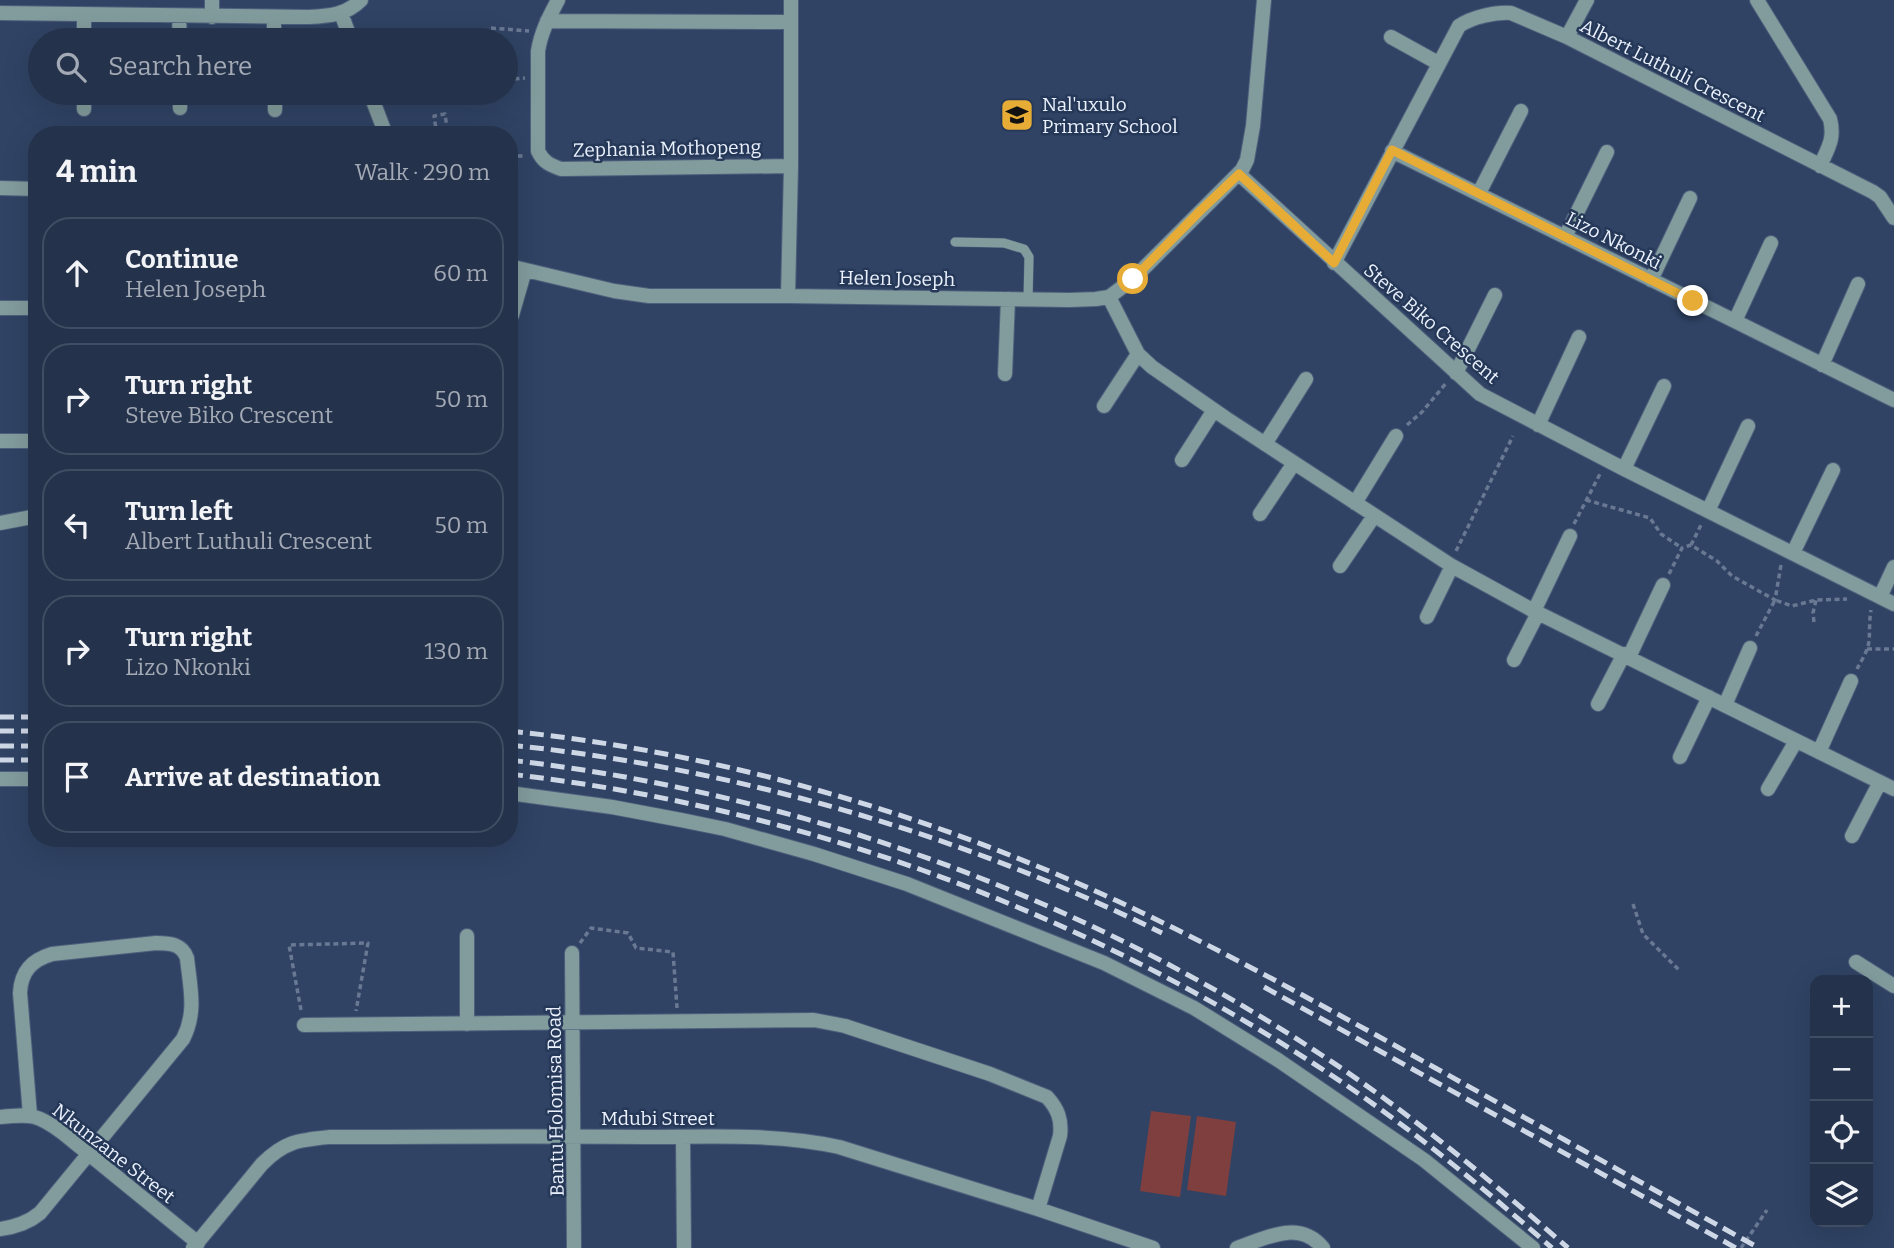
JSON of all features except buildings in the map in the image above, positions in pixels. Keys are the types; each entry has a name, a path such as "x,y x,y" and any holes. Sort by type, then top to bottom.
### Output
{"street":[{"path":"212,0 212,17"},
{"path":"0,13 309,18 341,13 361,0"},
{"name":"Zephania Mothopeng","path":"558,0 544,28 537,65 538,150 541,158 550,165 561,169 792,166"},
{"path":"788,296 792,166 791,0"},
{"path":"1264,0 1253,126 1245,165 1133,279 1109,297 1138,354 1152,368 1214,410 1452,566 1536,612 1894,789"},
{"path":"1567,37 1587,0"},
{"path":"1757,0 1830,119 1833,132 1831,143 1820,166"},
{"path":"341,13 347,28"},
{"name":"Albert Luthuli Crescent","path":"1334,263 1459,26 1469,20 1503,13 1511,13 1567,37 1873,192 1880,197 1894,218"},
{"path":"84,15 84,28"},
{"path":"179,17 179,28"},
{"path":"274,17 274,28"},
{"path":"544,28 790,22"},
{"path":"1391,37 1438,63"},
{"path":"275,105 275,110"},
{"path":"375,105 383,126"},
{"path":"1479,194 1521,111"},
{"name":"Lizo Nkonki","path":"1392,150 1894,400"},
{"path":"1565,237 1607,152"},
{"name":"Steve Biko Crescent","path":"1239,174 1480,394 1623,469 1894,604"},
{"path":"0,188 28,189"},
{"path":"1651,280 1690,198"},
{"path":"1735,321 1771,243"},
{"name":"Helen Joseph","path":"518,268 642,295 1028,300 1109,297"},
{"path":"518,294 525,270"},
{"path":"1822,365 1858,284"},
{"path":"1456,373 1495,295"},
{"path":"1005,374 1008,299"},
{"path":"0,308 28,308"},
{"path":"1538,425 1579,337"},
{"path":"1104,406 1138,354"},
{"path":"1265,444 1306,379"},
{"path":"1623,469 1664,386"},
{"path":"1182,460 1214,410"},
{"path":"1708,511 1748,426"},
{"path":"1355,503 1395,436"},
{"path":"0,441 28,441"},
{"path":"1260,514 1294,463"},
{"path":"1793,554 1833,470"},
{"path":"1340,566 1374,516"},
{"path":"0,523 28,518"},
{"path":"1514,660 1570,536"},
{"path":"1427,617 1452,566"},
{"path":"1880,597 1894,567"},
{"path":"1598,704 1663,585"},
{"path":"1725,705 1750,649"},
{"path":"1819,752 1851,681"},
{"path":"1680,757 1709,697"},
{"path":"1768,789 1796,741"},
{"path":"0,779 28,779"},
{"path":"1852,836 1880,782"},
{"path":"518,794 681,820 814,853 907,884 1104,963 1194,1008 1278,1060 1424,1160 1533,1248"},
{"path":"467,936 467,1024"},
{"path":"0,1228 22,1224 40,1213 183,1039 189,1026 192,1001 184,951 169,943 156,943 52,954 38,958 28,967 23,976 20,993 30,1115"},
{"name":"Bantu Holomisa Road","path":"572,953 574,1248"},
{"path":"1856,962 1894,986"},
{"path":"304,1025 774,1020 828,1022 1040,1092 1047,1097 1054,1104 1061,1124 1060,1136 1038,1209"},
{"name":"Nkunzane Street","path":"0,1118 30,1115 44,1119 195,1245"},
{"name":"Mdubi Street","path":"195,1245 262,1164 274,1152 294,1142 330,1137 574,1136 764,1138 816,1142 1038,1209 1153,1248"},
{"path":"683,1137 684,1248"},
{"path":"1237,1248 1287,1231 1303,1234 1317,1241 1322,1248"}],"lane":[{"path":"955,242 1004,243 1024,249 1029,257 1028,300"}],"path":[{"path":"518,29 544,28"},
{"path":"436,126 434,116 445,114 447,126"},
{"path":"1395,436 1422,412 1456,373"},
{"path":"1452,566 1457,548 1513,436"},
{"path":"1570,536 1607,460"},
{"path":"1586,500 1650,518 1661,534 1682,548"},
{"path":"1663,585 1682,548 1691,545 1708,511"},
{"path":"1691,545 1717,561 1732,576 1775,600 1792,606 1816,600 1849,598"},
{"path":"1750,649 1775,600 1781,564 1793,554"},
{"path":"1851,681 1867,649 1871,610 1880,597"},
{"path":"1814,622 1816,600"},
{"path":"1867,649 1894,649"},
{"path":"1633,904 1643,934 1679,970"},
{"path":"572,953 591,928 628,933 636,948 673,952 678,1021"},
{"path":"304,1025 289,945 368,943 354,1024"},
{"path":"1741,1248 1767,1210"}],"shaded area":[{"path":"1151,1111 1191,1116 1180,1197 1140,1191"},
{"path":"1197,1116 1236,1122 1226,1196 1187,1190"}],"railway":[{"path":"0,717 28,717"},
{"path":"0,731 28,731"},
{"path":"518,732 643,750 775,779 905,817 1032,864 1120,902 1249,967 1759,1248"},
{"path":"0,746 28,746"},
{"path":"518,746 593,755 677,770 844,810 1007,865 1162,933"},
{"path":"0,760 28,760"},
{"path":"518,761 620,776 730,799 839,829 946,865 1050,907 1151,955 1249,1010 1344,1070 1459,1156 1568,1248"},
{"path":"518,775 621,790 731,813 840,843 946,879 1050,921 1152,970 1251,1025 1346,1085 1451,1163 1552,1248"},
{"path":"1264,987 1736,1248"}],"place":[{"name":"Nal'uxulo Primary School","path":"1017,115"}],"route":[{"path":"1133,279 1239,174 1334,263 1392,150 1693,301"}]}
